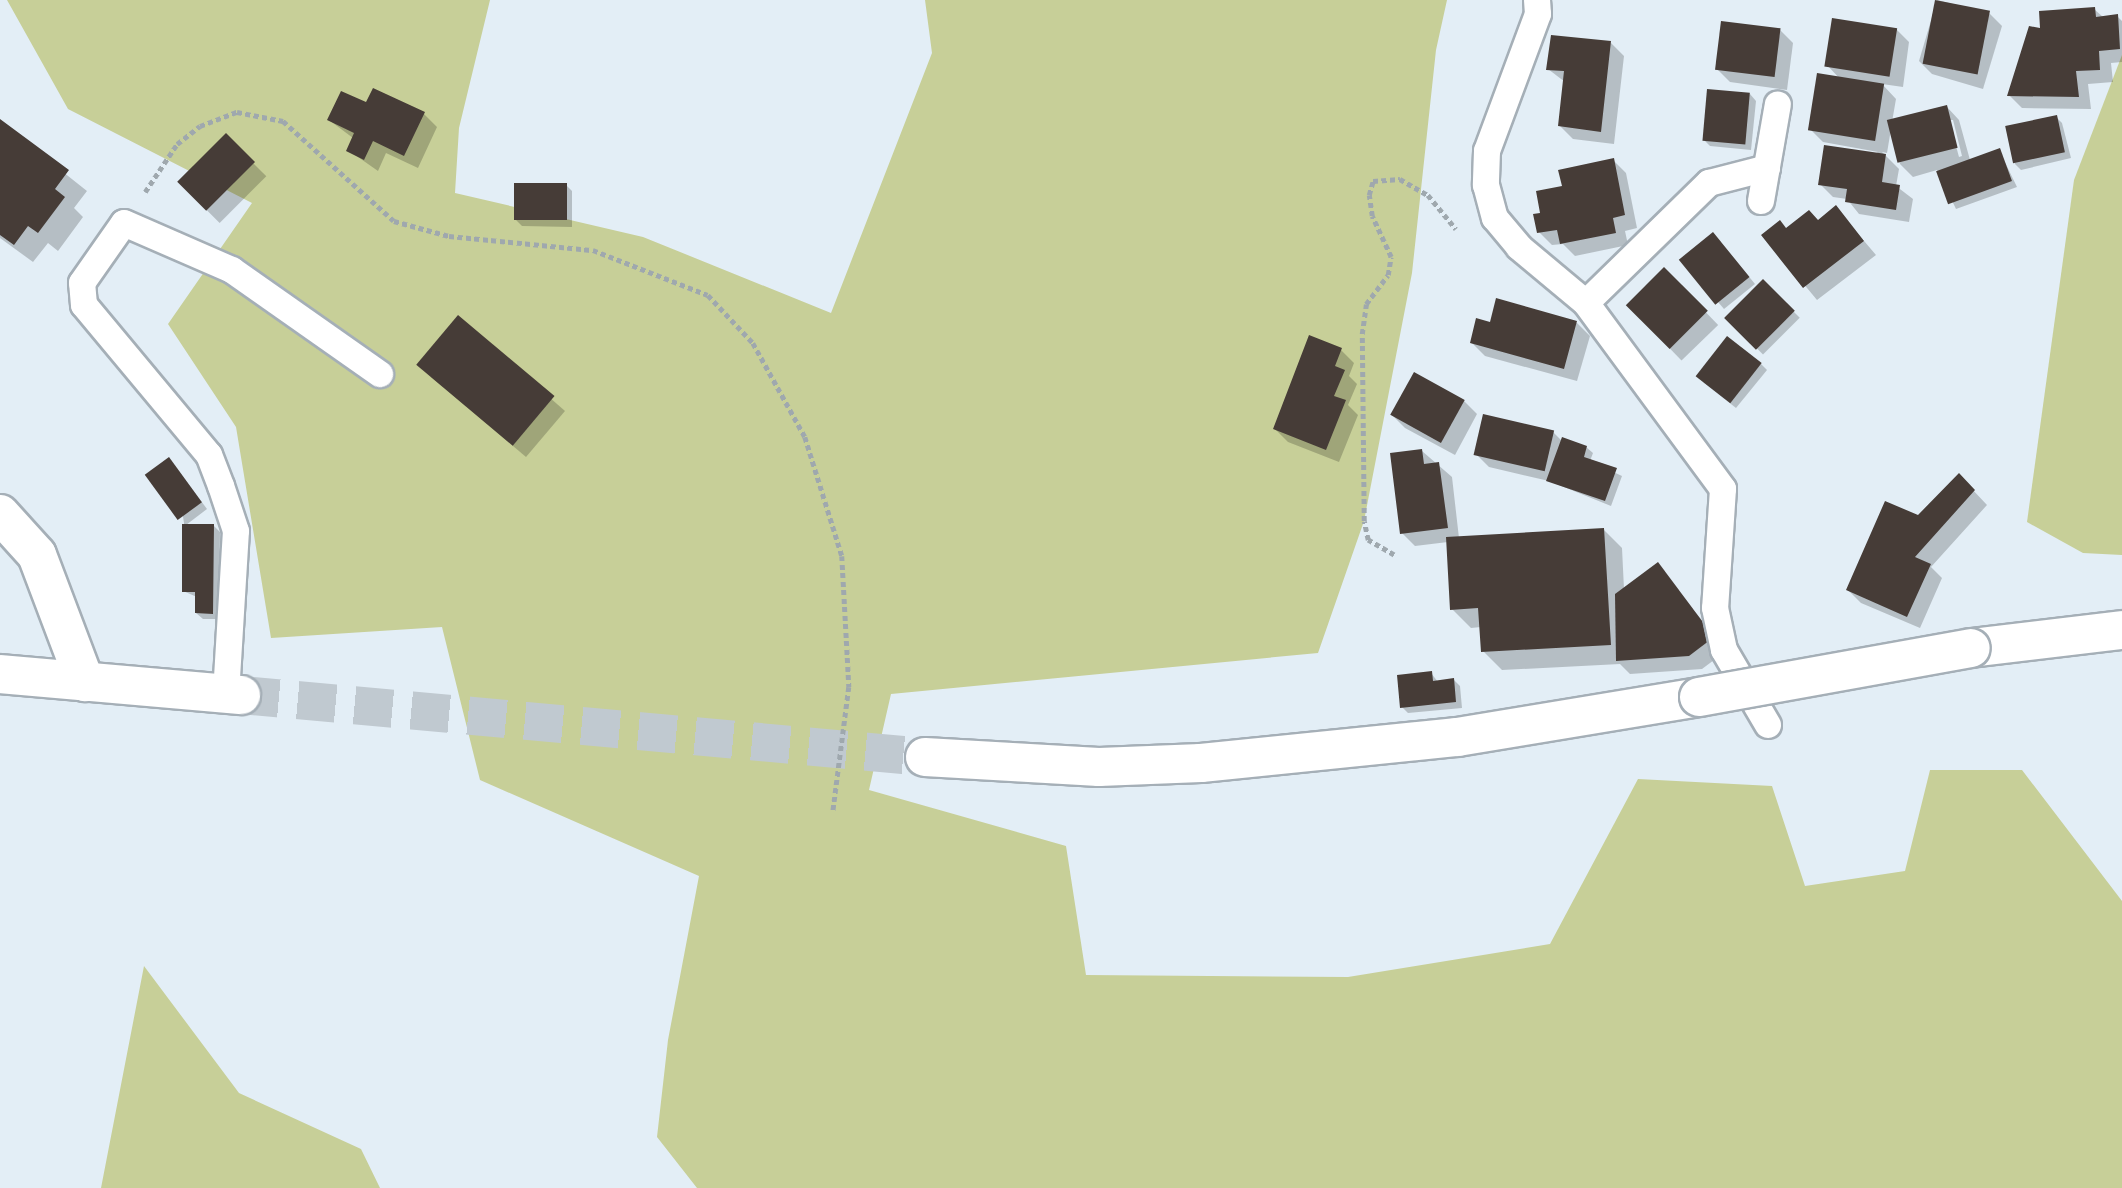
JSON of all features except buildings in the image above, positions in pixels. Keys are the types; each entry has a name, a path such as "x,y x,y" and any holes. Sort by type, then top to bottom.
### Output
{"street":[{"path":"0,514 37,555 85,682"},
{"path":"925,757 1099,767 1201,763 1458,737 1971,648 2122,629"},
{"path":"0,674 233,694"}],"lane":[{"path":"1537,0 1538,14 1486,151 1486,184 1495,218 1519,247 1586,303 1723,489 1715,608 1724,650 1769,725"},
{"path":"1761,201 1778,104"},
{"path":"1586,303 1709,183 1767,168"},
{"path":"233,694 236,531 221,486 209,455 84,305 82,284 124,223 232,270 380,374"}],"path":[{"path":"124,223 177,144 200,126 237,112 283,121 394,222 449,236 593,250 708,295 753,344 805,437 842,556 849,687 833,812"},
{"path":"1394,555 1368,540 1364,521 1362,334 1366,304 1388,275 1391,257 1372,216 1369,195 1373,181 1401,179 1419,190 1459,233"}],"green space":[{"path":"7,0 490,0 459,128 455,193 643,237 831,313 932,53 925,0 1447,0 1436,50 1412,273 1364,521 1318,653 891,694 869,790 1066,846 1086,975 1348,977 1550,944 1638,779 1772,786 1805,886 1905,871 1930,770 2022,770 2122,901 2122,1188 697,1188 657,1137 668,1040 699,876 480,780 442,627 271,638 236,427 168,324 252,203 68,109"},
{"path":"2122,55 2122,555 2083,553 2027,522 2074,180"},
{"path":"144,966 239,1093 361,1149 380,1188 101,1188"}],"tunnel":[{"path":"241,695 925,757"}]}
